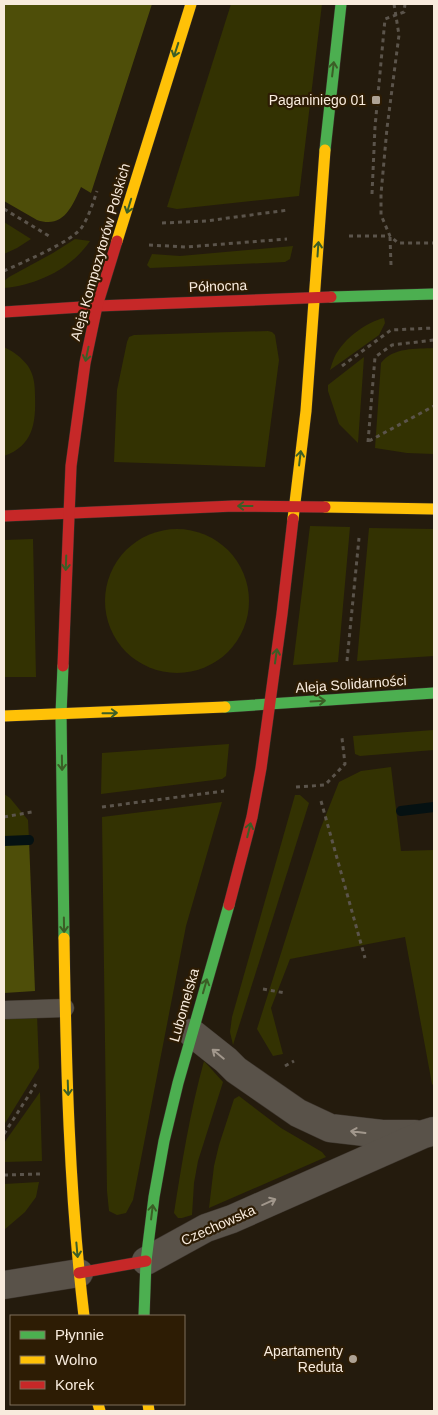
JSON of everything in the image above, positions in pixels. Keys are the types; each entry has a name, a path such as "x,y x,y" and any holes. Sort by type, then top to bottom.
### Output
{"street":[{"name":"Aleja Kompozytorów Polskich","path":"61,714 71,466 85,363 97,306 191,4"},
{"path":"294,506 307,392 326,131 341,4"},
{"name":"Północna","path":"4,312 97,306 434,294"},
{"path":"4,516 234,506 434,509"},
{"name":"Lubomelska","path":"144,1315 146,1261 154,1197 164,1141 178,1083 239,871 260,778 294,506"},
{"name":"Aleja Solidarności","path":"61,714 135,712 434,693"},
{"path":"4,716 61,714 65,1008 73,1200 84,1315"},
{"name":"Czechowska","path":"192,1033 236,1070 298,1113 330,1128 382,1134 429,1133"},
{"name":"Czechowska","path":"4,1285 146,1261 206,1228 232,1219 429,1133"}],"lane":[{"path":"4,1010 65,1008"}],"path":[{"path":"394,4 399,34 387,128 381,215 390,236 398,243 434,244"},
{"path":"372,194 375,127 385,19 404,12 405,4"},
{"path":"4,209 49,236"},
{"path":"162,223 206,221 288,210"},
{"path":"4,271 35,257 81,229"},
{"path":"368,236 390,236"},
{"path":"156,246 186,247 295,239"},
{"path":"307,392 391,330 434,328"},
{"path":"434,340 392,345 375,357 368,442 434,406"},
{"path":"347,661 359,537"},
{"path":"296,787 325,785 345,764 342,738"},
{"path":"102,807 224,791"},
{"path":"321,801 365,958"},
{"path":"4,817 40,810"},
{"path":"263,989 286,993"},
{"path":"4,1134 39,1079"},
{"path":"4,1175 41,1174"}],"shaded area":[{"path":"4,4 152,4 91,193 81,187 70,209 60,219 54,221 37,220 4,201"},
{"path":"231,4 322,4 299,196 177,209 167,207"},
{"path":"4,222 31,239 4,254"},
{"path":"75,239 90,241 73,260 63,267 41,279 4,288 4,281 9,277"},
{"path":"293,246 290,259 285,262 150,268 147,265 152,254 180,256"},
{"path":"384,318 385,323 379,335 330,370 333,360 347,340 358,330"},
{"path":"268,331 275,335 279,360 265,467 114,462 117,390 129,337 134,335"},
{"path":"4,347 20,357 30,369 34,384 35,415 27,440 14,452 4,456"},
{"path":"434,348 434,454 407,453 375,448 381,363 398,351"},
{"path":"364,357 358,443 339,424 328,391 328,385"},
{"path":"310,526 350,527 338,662 293,665"},
{"path":"369,528 434,529 434,656 357,661"},
{"path":"177,529 191,530 205,535 217,541 228,550 237,561 243,573 248,587 248,615 243,629 237,641 228,652 217,661 205,667 191,672 177,673 163,672 149,667 137,661 126,652 117,641 111,629 106,615 105,601 106,587 111,573 117,561 126,550 137,541 149,535 163,530"},
{"path":"33,539 36,677 4,677 4,540"},
{"path":"434,730 434,750 360,756 355,754 353,736"},
{"path":"229,744 226,776 222,779 101,794 102,753"},
{"path":"391,767 401,851 434,850 434,1086 432,1084 405,937 290,959 271,1008 283,1054 273,1056 257,1029 320,830 339,782 361,771"},
{"path":"4,794 10,798 28,820 29,840 4,841"},
{"path":"295,795 300,795 309,803 233,1045 230,1032 232,1017"},
{"path":"222,802 186,926 133,1200 126,1213 117,1215 109,1211 107,1191 102,817"},
{"path":"29,840 35,991 4,993 4,841"},
{"path":"4,1014 37,1014 39,1068 4,1125"},
{"path":"204,1061 223,1082 198,1161 194,1183 192,1215 178,1218 174,1213 180,1175 190,1118"},
{"path":"40,1092 42,1161 4,1162 4,1143"},
{"path":"239,1096 281,1128 322,1152 326,1157 209,1208 214,1166 219,1145 234,1099"},
{"path":"39,1182 36,1197 25,1212 4,1230 4,1184"}],"waterway":[{"path":"401,811 434,807"},
{"path":"4,841 29,840"}],"traffic: fast":[{"path":"325,150 341,4"},
{"path":"331,297 434,294"},
{"path":"63,666 61,714 64,938"},
{"path":"225,707 434,693"},
{"path":"144,1315 146,1261 154,1197 164,1141 178,1083 229,905"}],"traffic: slow":[{"path":"117,241 191,4"},
{"path":"293,519 306,411 325,150"},
{"path":"325,507 434,509"},
{"path":"4,716 225,707"},
{"path":"64,938 67,1080 72,1175 84,1315"},
{"path":"98,1405 100,1411"},
{"path":"148,1405 149,1411"}],"traffic: jam":[{"path":"63,666 71,466 85,363 97,306 117,241"},
{"path":"4,312 97,306 331,297"},
{"path":"4,516 234,506 325,507"},
{"path":"229,905 252,817 261,768 293,519"},
{"path":"79,1273 146,1261"}],"place":[{"name":"Paganiniego 01","path":"376,100"},
{"name":"Apartamenty Reduta","path":"353,1359"}]}
